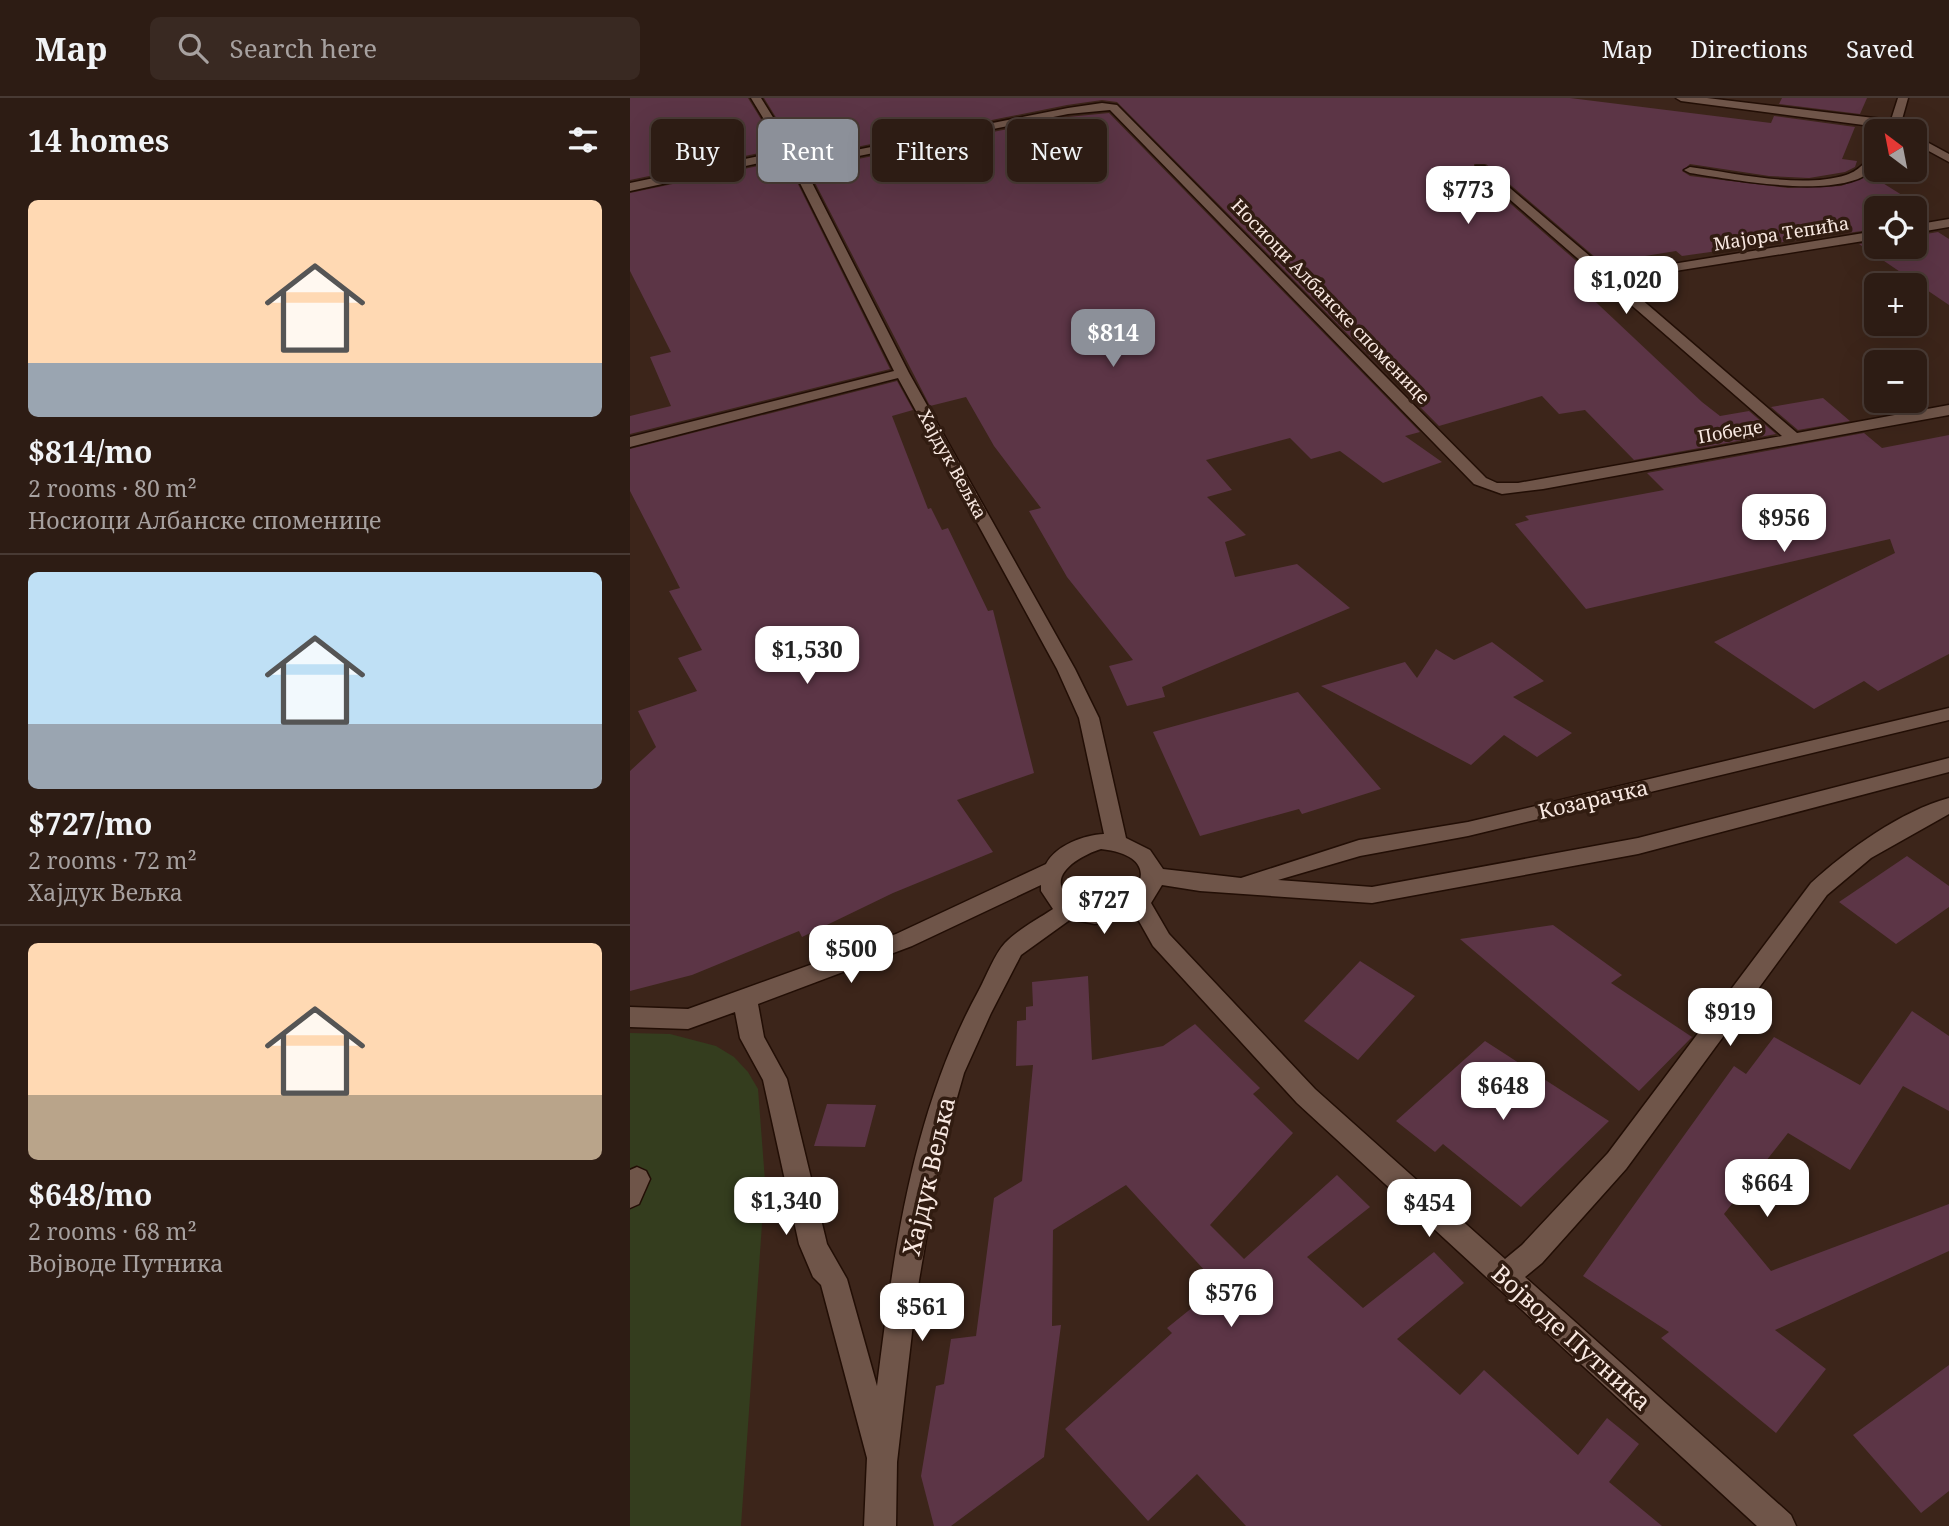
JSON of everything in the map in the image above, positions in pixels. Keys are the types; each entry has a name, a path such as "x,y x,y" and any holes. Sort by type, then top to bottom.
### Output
{"street":[{"name":"Хајдук Вељка","path":"756,98 769,119"},
{"path":"1681,98 1864,122"},
{"path":"1900,119 1903,98"},
{"name":"Носиоци Албанске споменице","path":"858,148 1091,107 1108,106 1115,109 1480,481 1500,490 1517,488"},
{"path":"1927,146 1949,159"},
{"path":"630,187 758,165"},
{"path":"1480,167 1795,439"},
{"path":"1690,170 1803,185 1834,181 1864,172"},
{"name":"Хајдук Вељка","path":"806,182 902,373 1066,669 1089,718 1116,842"},
{"path":"1927,227 1949,223"},
{"name":"Мајора Тепића","path":"1609,278 1864,237"},
{"path":"630,442 902,373"},
{"name":"Победе","path":"1517,488 1949,410"},
{"name":"Козарачка","path":"1238,885 1359,848 1468,829 1949,714"},
{"name":"Козарачка","path":"1152,875 1238,885 1372,895 1637,846 1949,765"},
{"path":"1506,1276 1532,1254 1617,1161 1819,890 1836,873 1874,847 1949,805"},
{"path":"1116,842 1130,846 1150,864 1152,875 1146,893 1139,901 1126,909 1097,915 1069,909 1058,902 1050,881 1052,870 1059,860 1084,844 1116,842"},
{"path":"630,1017 688,1019 904,940 1052,870"},
{"name":"Војводе Путника","path":"1139,901 1161,940 1306,1096 1780,1526"},
{"name":"Хајдук Вељка","path":"880,1526 882,1462 902,1298 927,1157 952,1073 979,1012 1013,949 1069,909"},
{"path":"745,999 752,1038 775,1079 813,1244 823,1268 833,1279 882,1462"}],"green space":[{"path":"630,1033 670,1034 716,1046 734,1057 748,1072 758,1089 765,1181 741,1526 630,1526"}],"building":[{"path":"630,98 748,98 761,119 758,119 758,153 744,156 744,119 651,119 651,176 630,180"},
{"path":"764,98 1570,98 1771,123 1774,116 1855,127 1842,159 1857,161 1855,167 1845,172 1809,178 1769,176 1690,164 1682,171 1690,176 1788,188 1841,186 1864,177 1864,182 1881,182 1903,196 1864,196 1864,231 1682,256 1676,251 1602,263 1486,164 1474,164 1474,172 1582,266 1577,267 1601,287 1583,290 1702,402 1720,416 1749,411 1776,434 1634,460 1585,410 1559,414 1542,396 1439,426 1117,102 1102,100 1067,105 993,120 872,119 872,144 858,147 858,119 777,119"},
{"path":"1782,98 1867,98 1860,114 1779,104"},
{"path":"1109,113 1420,432 1405,436 1442,462 1383,483 1340,451 1311,459 1290,438 1206,460 1232,490 1207,497 1246,535 1225,542 1235,577 1297,564 1350,608 1162,687 1165,697 1127,706 1109,666 1133,660 1067,577 1029,511 1041,508 994,446 966,397 930,406 815,182 858,182 858,159 872,156 872,182 993,182 993,132 1007,129 1007,182 1107,182 1107,119 1058,119"},
{"path":"758,166 758,182 797,182 890,369 630,434 630,416 671,406 650,357 671,352 630,271 630,193 682,182 744,182 744,169"},
{"path":"1938,232 1949,239 1949,305 1927,290 1927,273 1902,273 1881,259 1927,259 1927,234"},
{"path":"897,381 913,410 892,416 928,509 931,508 942,530 948,528 988,611 993,610 1034,773 957,800 993,852 893,893 802,937 799,931 692,975 630,991 630,771 656,747 638,711 697,691 678,658 702,650 669,591 680,588 630,491 630,449"},
{"path":"1823,398 1850,421 1798,430 1771,407"},
{"path":"1864,433 1882,448 1949,435 1949,654 1878,691 1864,681 1814,709 1714,642 1895,553 1890,539 1586,609 1515,524 1529,520 1525,516 1664,490 1647,473"},
{"path":"1492,642 1544,681 1513,697 1572,733 1537,757 1504,735 1471,765 1321,686 1405,662 1417,678 1436,649 1454,660"},
{"path":"1298,692 1381,789 1302,814 1299,809 1200,836 1153,732"},
{"path":"1907,856 1949,886 1949,907 1896,944 1839,902"},
{"path":"1553,925 1622,975 1611,983 1692,1037 1639,1091 1460,939"},
{"path":"1360,961 1415,996 1358,1060 1304,1021"},
{"path":"1088,976 1092,1060 1163,1046 1195,1024 1260,1088 1253,1094 1293,1133 1210,1225 1244,1259 1337,1175 1370,1207 1307,1257 1363,1308 1434,1252 1464,1283 1397,1339 1460,1395 1484,1370 1578,1455 1607,1418 1639,1444 1609,1482 1662,1526 1246,1526 1197,1474 1148,1521 1065,1429 1172,1333 1167,1328 1219,1286 1126,1185 1053,1230 1052,1326 1061,1325 1044,1457 951,1526 934,1526 921,1476 936,1386 944,1384 951,1339 976,1336 994,1198 1022,1181 1033,1065 1016,1066 1017,1021 1026,1020 1026,1007 1033,1006 1032,982"},
{"path":"1912,1011 1949,1036 1949,1111 1903,1086 1850,1170 1788,1133 1724,1214 1771,1271 1949,1204 1949,1251 1775,1330 1826,1369 1776,1433 1661,1338 1669,1332 1583,1276 1734,1066 1746,1074 1774,1037 1860,1085"},
{"path":"1485,1041 1609,1121 1521,1207 1443,1144 1435,1152 1396,1121"},
{"path":"827,1104 876,1105 865,1147 814,1146"},
{"path":"1949,1365 1949,1491 1921,1513 1853,1435"}]}
